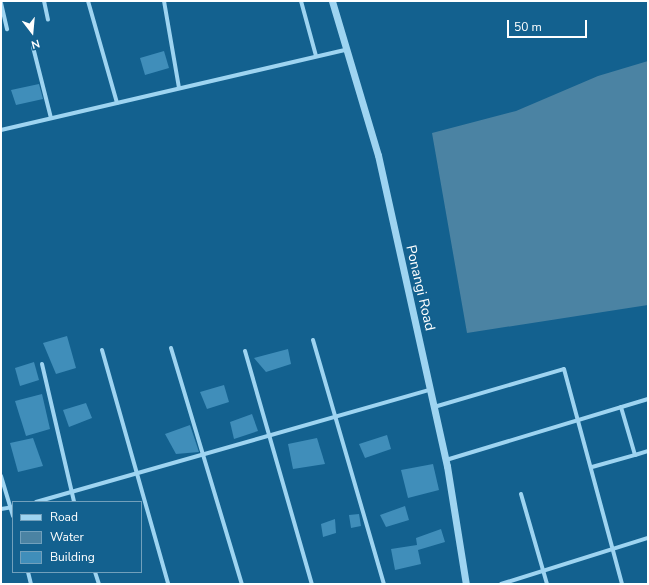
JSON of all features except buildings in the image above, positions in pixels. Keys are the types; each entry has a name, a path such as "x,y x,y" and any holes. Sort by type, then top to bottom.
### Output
{"street":[{"path":"44,1 48,20"},
{"path":"88,1 117,103"},
{"path":"164,1 179,88"},
{"path":"301,1 316,56"},
{"name":"Ponangi Road","path":"332,1 345,50 378,155 446,460 466,584"},
{"path":"1,3 7,29"},
{"path":"33,47 52,118"},
{"path":"1,130 345,50"},
{"path":"313,340 333,417 384,584"},
{"path":"171,348 205,455 242,584"},
{"path":"102,350 134,473 168,584"},
{"path":"245,351 267,437 312,584"},
{"path":"42,364 74,501"},
{"path":"434,407 564,369 592,467 622,584"},
{"path":"40,501 71,494 134,473 205,455 430,390"},
{"path":"446,460 648,399"},
{"path":"621,407 635,455"},
{"path":"592,467 648,451"},
{"path":"1,476 12,507 1,509"},
{"path":"521,494 547,584"},
{"path":"501,584 612,548 648,538"},
{"path":"28,573 31,584"},
{"path":"95,573 99,584"}],"water":[{"path":"648,61 648,305 467,333 432,133 516,111 598,76"}]}
